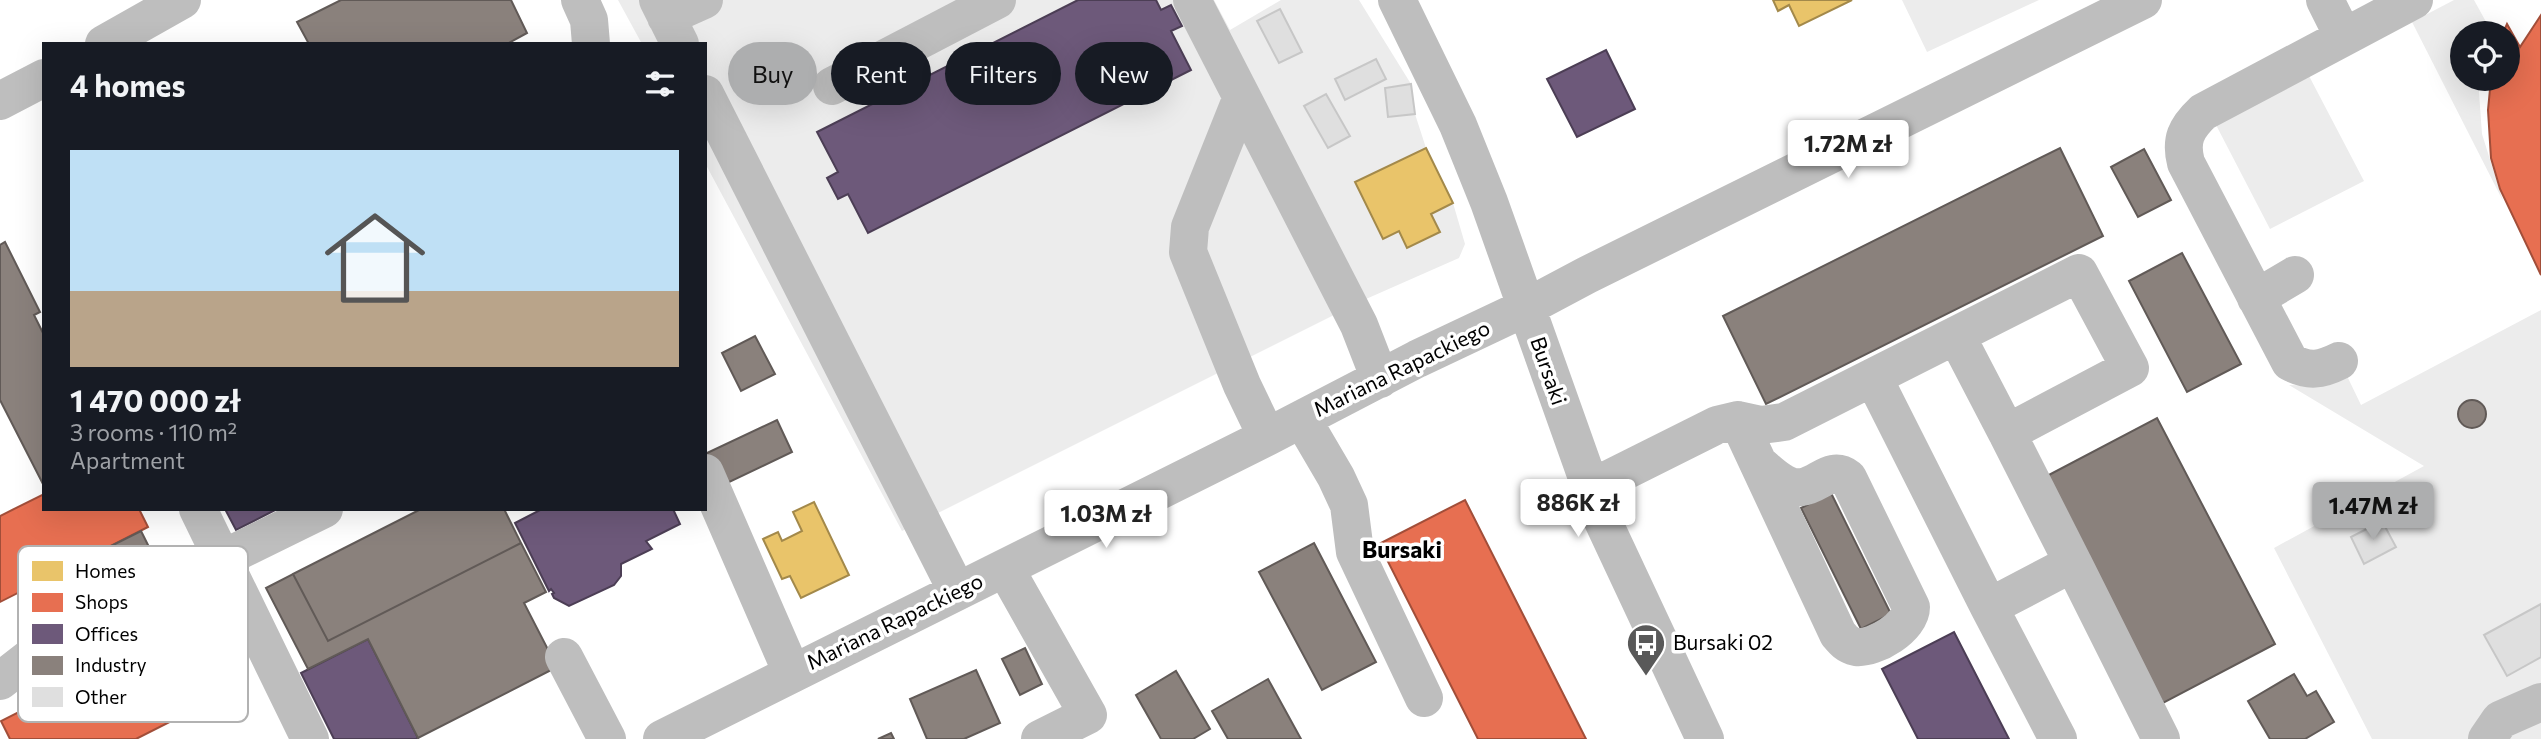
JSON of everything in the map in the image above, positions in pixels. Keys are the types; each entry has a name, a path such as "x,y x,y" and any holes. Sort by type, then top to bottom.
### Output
{"street":[{"path":"108,42 182,0"},
{"path":"580,0 589,20 591,42"},
{"path":"668,20 704,0"},
{"path":"916,42 997,0"},
{"path":"1192,0 1359,325 1380,379"},
{"name":"Bursaki","path":"1397,0 1458,125 1489,202 1589,489 1705,739"},
{"name":"Mariana Rapackiego","path":"662,739 1417,359 1525,309 1587,275 2143,0"},
{"path":"2325,0 2343,36"},
{"path":"2339,361 2313,370 2300,368 2290,362 2186,163 2184,137 2188,128 2203,112 2414,0"},
{"path":"0,101 42,79"},
{"path":"1242,97 1190,227 1188,252 1242,385 1267,436"},
{"path":"707,98 957,591"},
{"path":"1589,489 1717,425 1738,420 1761,425 1784,422 2078,273 2130,368 2007,433"},
{"path":"2256,298 2295,275"},
{"path":"1956,335 2161,739"},
{"path":"1873,377 2057,739"},
{"path":"1302,419 1349,505 1355,552 1424,698"},
{"path":"1738,420 1758,463 1838,634 1846,643 1856,647 1866,646 1899,631 1911,615 1911,607 1848,478 1834,473 1802,487 1793,486 1784,484 1758,463"},
{"path":"707,478 792,673"},
{"path":"199,511 216,546"},
{"path":"248,546 320,511"},
{"path":"1989,607 2073,563"},
{"path":"1005,568 1088,715 1040,739"},
{"path":"248,612 310,739"},
{"path":"564,657 607,739"},
{"path":"0,681 18,667"},
{"path":"2487,739 2500,720 2541,702"}],"shaded area":[{"path":"618,0 1214,0 1230,30 1281,0 1359,0 1411,84 1415,114 1426,148 1453,203 1465,244 1459,258 1366,299 902,531 707,167 707,42 641,42"},
{"path":"1902,0 2039,0 1927,52"},
{"path":"2454,0 2474,0 2486,21 2450,21 2450,91 2479,91 2482,134 2503,201 2412,22"},
{"path":"2308,74 2364,181 2270,229 2215,123"},
{"path":"2541,310 2541,739 2372,739 2274,548 2424,466 2289,385 2323,386 2348,378 2361,405"}],"building: Homes":[{"path":"1773,0 1852,0 1799,26 1789,5 1778,11"},
{"path":"1426,148 1453,203 1431,214 1440,232 1407,248 1399,231 1383,239 1355,182"},
{"path":"814,502 849,575 801,598 790,576 782,579 763,539 778,532 782,541 802,531 793,512"}],"building: Shops":[{"path":"2541,15 2541,275 2500,189 2491,158 2488,110 2490,91 2520,91 2520,47"},
{"path":"42,495 42,511 140,511 148,527 111,546 18,546 18,593 0,602 0,516"},
{"path":"1465,500 1586,739 1478,739 1379,544"},
{"path":"18,712 18,722 170,722 136,739 10,739 1,721"}],"building: Offices":[{"path":"1078,0 1156,0 1161,10 1171,5 1182,26 1171,31 1191,70 1173,79 1173,42 1075,42 1075,105 1122,105 868,233 848,194 838,199 827,178 838,172 817,132 870,105 931,105 931,74 945,67 945,105 1061,105 1061,42 995,42"},
{"path":"1606,50 1635,109 1577,137 1547,79"},
{"path":"226,511 273,511 236,530"},
{"path":"538,511 674,511 680,524 646,541 652,549 621,564 621,576 614,585 569,606 554,598 551,589 549,591 515,523"},
{"path":"1954,632 2009,739 1918,739 1882,669"},
{"path":"368,639 418,738 416,739 334,739 301,673"}],"building: Industry":[{"path":"341,0 511,0 527,33 511,42 308,42 297,22"},
{"path":"2060,148 2103,236 1766,404 1723,316"},
{"path":"2144,149 2171,200 2138,217 2111,167"},
{"path":"5,242 40,312 34,315 42,331 42,482 0,400 0,245"},
{"path":"2182,253 2241,364 2187,392 2129,281"},
{"path":"755,336 775,374 741,391 722,353"},
{"path":"2472,400 2482,404 2486,414 2482,424 2472,428 2462,424 2458,414 2462,404"},
{"path":"2157,418 2275,644 2163,703 2045,477"},
{"path":"777,420 792,452 723,485 707,453"},
{"path":"1831,493 1891,614 1861,629 1801,508"},
{"path":"417,511 505,511 521,543 328,641 293,574"},
{"path":"141,531 148,546 111,546"},
{"path":"521,543 546,592 524,603 557,667 418,738 368,639 308,669 266,588 293,574 328,641"},
{"path":"1314,543 1376,662 1322,690 1259,572"},
{"path":"1025,648 1042,684 1020,695 1002,659"},
{"path":"976,670 1000,723 964,739 927,739 910,699"},
{"path":"1176,671 1210,729 1193,739 1161,739 1136,695"},
{"path":"2294,674 2307,696 2316,691 2334,722 2305,739 2270,739 2248,701"},
{"path":"1268,679 1301,739 1228,739 1212,711"},
{"path":"891,733 894,739 878,739"}],"building: Other":[{"path":"1280,9 1302,52 1279,63 1257,21"},
{"path":"1376,59 1386,79 1345,100 1335,79"},
{"path":"1411,84 1415,114 1388,117 1385,88"},
{"path":"1326,94 1350,136 1328,148 1304,106"},
{"path":"2382,521 2396,547 2364,564 2351,537"},
{"path":"2541,604 2541,657 2507,676 2484,635"}],"place":[{"name":"Bursaki 02","path":"1646,677"}],"district":[{"name":"Bursaki","path":"1402,550"}]}
